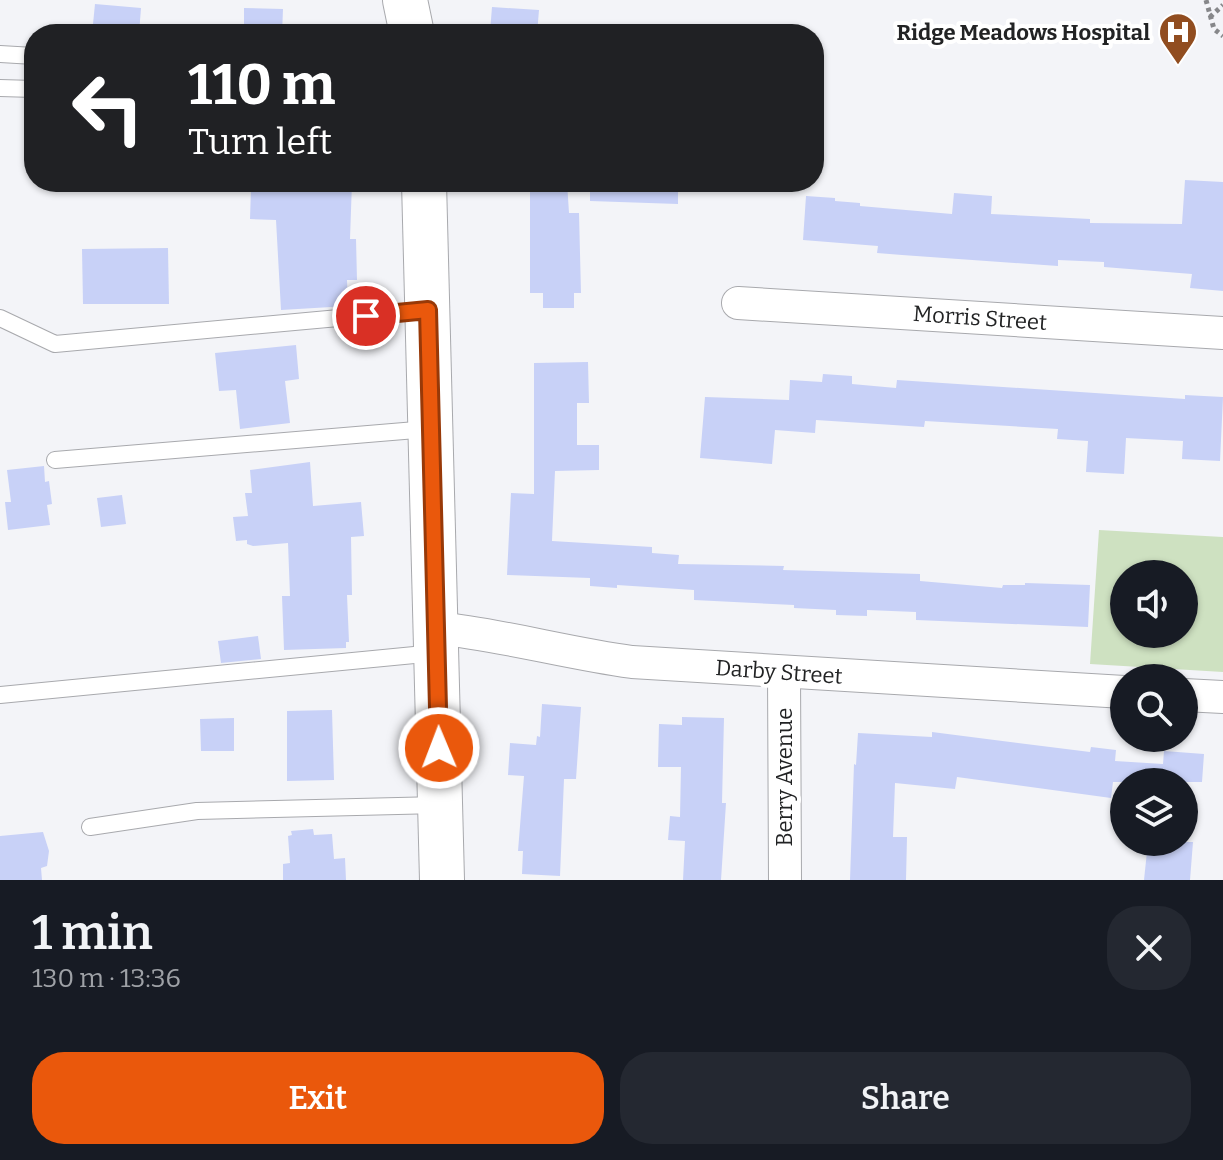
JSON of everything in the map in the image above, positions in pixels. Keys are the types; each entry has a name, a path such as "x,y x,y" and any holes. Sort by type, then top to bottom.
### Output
{"street":[{"path":"405,0 410,24"},
{"path":"424,192 442,880"},
{"name":"Morris Street","path":"738,303 1223,333"},
{"name":"Darby Street","path":"437,640 472,632 632,662 1110,691"},
{"name":"Berry Avenue","path":"784,673 785,880"},
{"path":"1198,696 1223,697"}],"lane":[{"path":"0,54 24,55"},
{"path":"0,88 24,89"},
{"path":"0,318 55,344 428,310"},
{"path":"55,460 431,428"},
{"path":"0,695 437,640"},
{"path":"90,827 197,811 440,805"}],"path":[{"path":"1206,0 1214,29 1223,36"},
{"path":"1210,17 1223,5"}],"green space":[{"path":"1099,530 1223,537 1223,672 1198,670 1198,664 1090,664"}],"building":[{"path":"95,4 141,8 140,24 93,24"},
{"path":"492,7 539,10 538,24 491,24"},
{"path":"244,8 283,9 282,24 244,24"},
{"path":"1185,180 1223,182 1223,291 1190,288 1192,274 1104,267 1104,262 1058,260 1058,266 902,255 877,253 878,246 803,240 806,196 835,198 835,201 860,203 860,206 952,214 954,193 992,196 991,214 1090,219 1090,223 1182,224"},
{"path":"251,192 352,192 350,239 356,239 357,280 347,280 348,306 281,310 276,220 250,219"},
{"path":"530,192 568,192 569,213 579,213 581,293 574,293 574,308 543,308 543,293 530,293"},
{"path":"590,192 678,192 678,204 590,201"},
{"path":"168,248 169,304 83,304 82,249"},
{"path":"296,345 299,379 285,381 290,423 240,429 236,390 219,391 215,353"},
{"path":"588,362 589,403 577,403 577,445 599,445 599,470 555,471 552,541 652,547 652,553 679,555 678,564 920,574 920,581 1002,588 1003,585 1025,583 1090,585 1088,627 916,620 916,612 867,610 867,616 836,615 836,610 794,608 794,605 694,600 694,590 590,586 590,578 507,575 511,493 534,494 534,363"},
{"path":"823,374 852,376 852,384 896,388 897,380 1185,399 1185,395 1223,397 1220,461 1182,459 1183,441 1126,438 1124,474 1086,472 1088,441 1057,439 1058,429 925,421 924,427 816,420 815,433 775,430 772,464 700,458 705,397 789,400 790,380 822,382"},
{"path":"310,462 313,506 361,502 364,536 351,537 352,595 347,595 349,642 346,642 346,648 284,650 282,596 290,596 288,543 253,546 247,544 247,540 236,541 233,517 248,516 245,493 252,493 250,470"},
{"path":"44,466 52,504 47,505 50,525 8,530 5,502 11,502 7,470"},
{"path":"122,495 126,524 101,527 97,498"},
{"path":"258,636 261,659 221,663 218,641"},
{"path":"542,704 581,707 576,779 564,779 560,876 522,874 523,851 518,851 524,776 508,775 510,743 536,745 537,736 540,737"},
{"path":"332,710 334,780 287,781 287,711"},
{"path":"682,717 724,718 722,803 726,803 721,880 683,880 685,841 668,840 670,816 680,817 681,767 658,767 659,724 682,725"},
{"path":"234,718 234,751 201,751 200,719"},
{"path":"932,732 1090,752 1091,747 1116,752 1115,761 1163,764 1164,752 1204,754 1202,782 1198,782 1198,768 1110,768 1110,798 957,777 955,789 895,783 893,837 907,837 906,880 850,880 858,733 932,737"},
{"path":"313,829 314,835 332,834 334,859 345,858 346,880 283,880 283,864 290,863 288,836 292,835 291,831"},
{"path":"43,832 49,851 47,866 41,868 42,880 0,880 0,836"},
{"path":"1147,856 1192,856 1190,880 1144,880"}],"place":[{"name":"Ridge Meadows Hospital","path":"1178,66"}],"route":[{"path":"366,316 428,310 439,748"}]}
